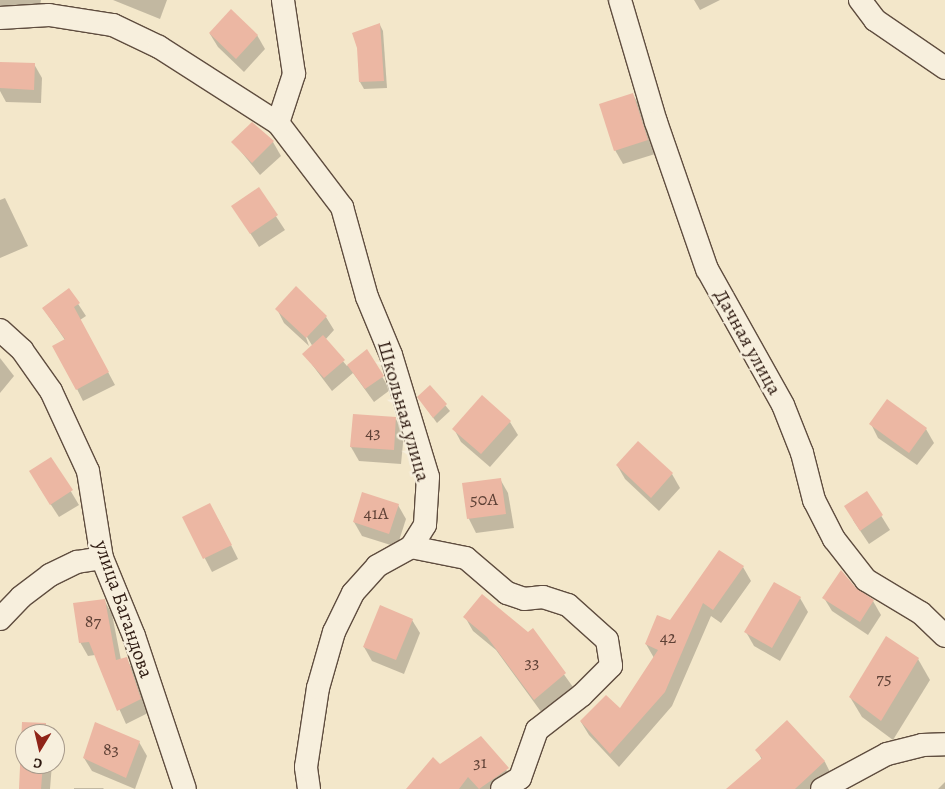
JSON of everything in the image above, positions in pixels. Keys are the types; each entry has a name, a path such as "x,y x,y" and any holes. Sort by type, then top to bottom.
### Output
{"street":[{"path":"0,18 49,15 113,24 159,48 278,123 294,74 283,0"},
{"name":"Дачная улица","path":"620,0 647,95 707,269 783,404 802,453 814,500 830,531 866,580 921,613 945,636"},
{"path":"860,0 875,20 945,68"},
{"name":"Школьная улица","path":"278,123 342,206 367,296 391,355 428,477 425,525 412,547"},
{"name":"улица Багандова","path":"0,330 22,350 46,383 88,471 102,558 134,636 185,789"},
{"path":"309,789 306,767 318,688 334,632 352,593 377,566 412,547 466,558 507,593 524,599 543,597 568,605 607,640 611,666 582,695 537,730 520,778 502,789"},
{"path":"0,619 21,597 50,575 76,562 102,558"},
{"path":"822,789 887,754 922,745 945,744"}],"building":[{"path":"231,9 258,35 236,59 209,33"},
{"path":"380,23 384,81 359,82 357,48 352,33"},
{"path":"0,62 35,63 34,90 0,88"},
{"path":"633,93 648,140 614,151 599,104"},
{"path":"252,122 274,141 252,163 231,142"},
{"path":"259,187 278,215 250,234 231,206"},
{"path":"296,286 327,316 306,338 275,309"},
{"path":"69,288 80,303 74,307 109,372 76,390 52,346 65,339 42,308"},
{"path":"323,335 345,360 324,378 302,354"},
{"path":"367,349 384,376 365,389 347,365"},
{"path":"430,385 447,404 433,418 417,397"},
{"path":"482,395 511,421 481,454 452,429"},
{"path":"887,399 927,428 909,453 869,424"},
{"path":"353,414 396,417 394,450 350,447"},
{"path":"638,441 673,473 651,498 616,465"},
{"path":"51,457 73,490 50,505 29,471"},
{"path":"501,478 506,514 467,519 462,483"},
{"path":"867,491 883,515 860,531 844,506"},
{"path":"362,492 399,504 389,534 353,522"},
{"path":"210,503 232,545 203,559 182,517"},
{"path":"719,550 744,566 713,610 703,603 665,692 610,754 580,721 606,695 620,708 658,650 645,644 657,615 670,620"},
{"path":"841,570 856,588 874,600 860,622 822,598"},
{"path":"774,582 801,597 772,648 744,632"},
{"path":"482,594 528,632 533,628 566,673 534,700 487,637 463,617"},
{"path":"105,599 116,660 127,657 141,699 117,711 89,642 79,643 73,603"},
{"path":"380,605 413,619 396,660 363,647"},
{"path":"886,636 919,658 881,721 849,697"},
{"path":"787,720 825,761 795,789 726,789 762,758 755,750"},
{"path":"22,722 46,723 46,724 22,724"},
{"path":"95,722 140,741 126,778 83,758"},
{"path":"481,736 509,768 479,789 468,777 459,789 406,789 433,757 440,764"},
{"path":"20,774 42,774 41,789 19,789"}]}
